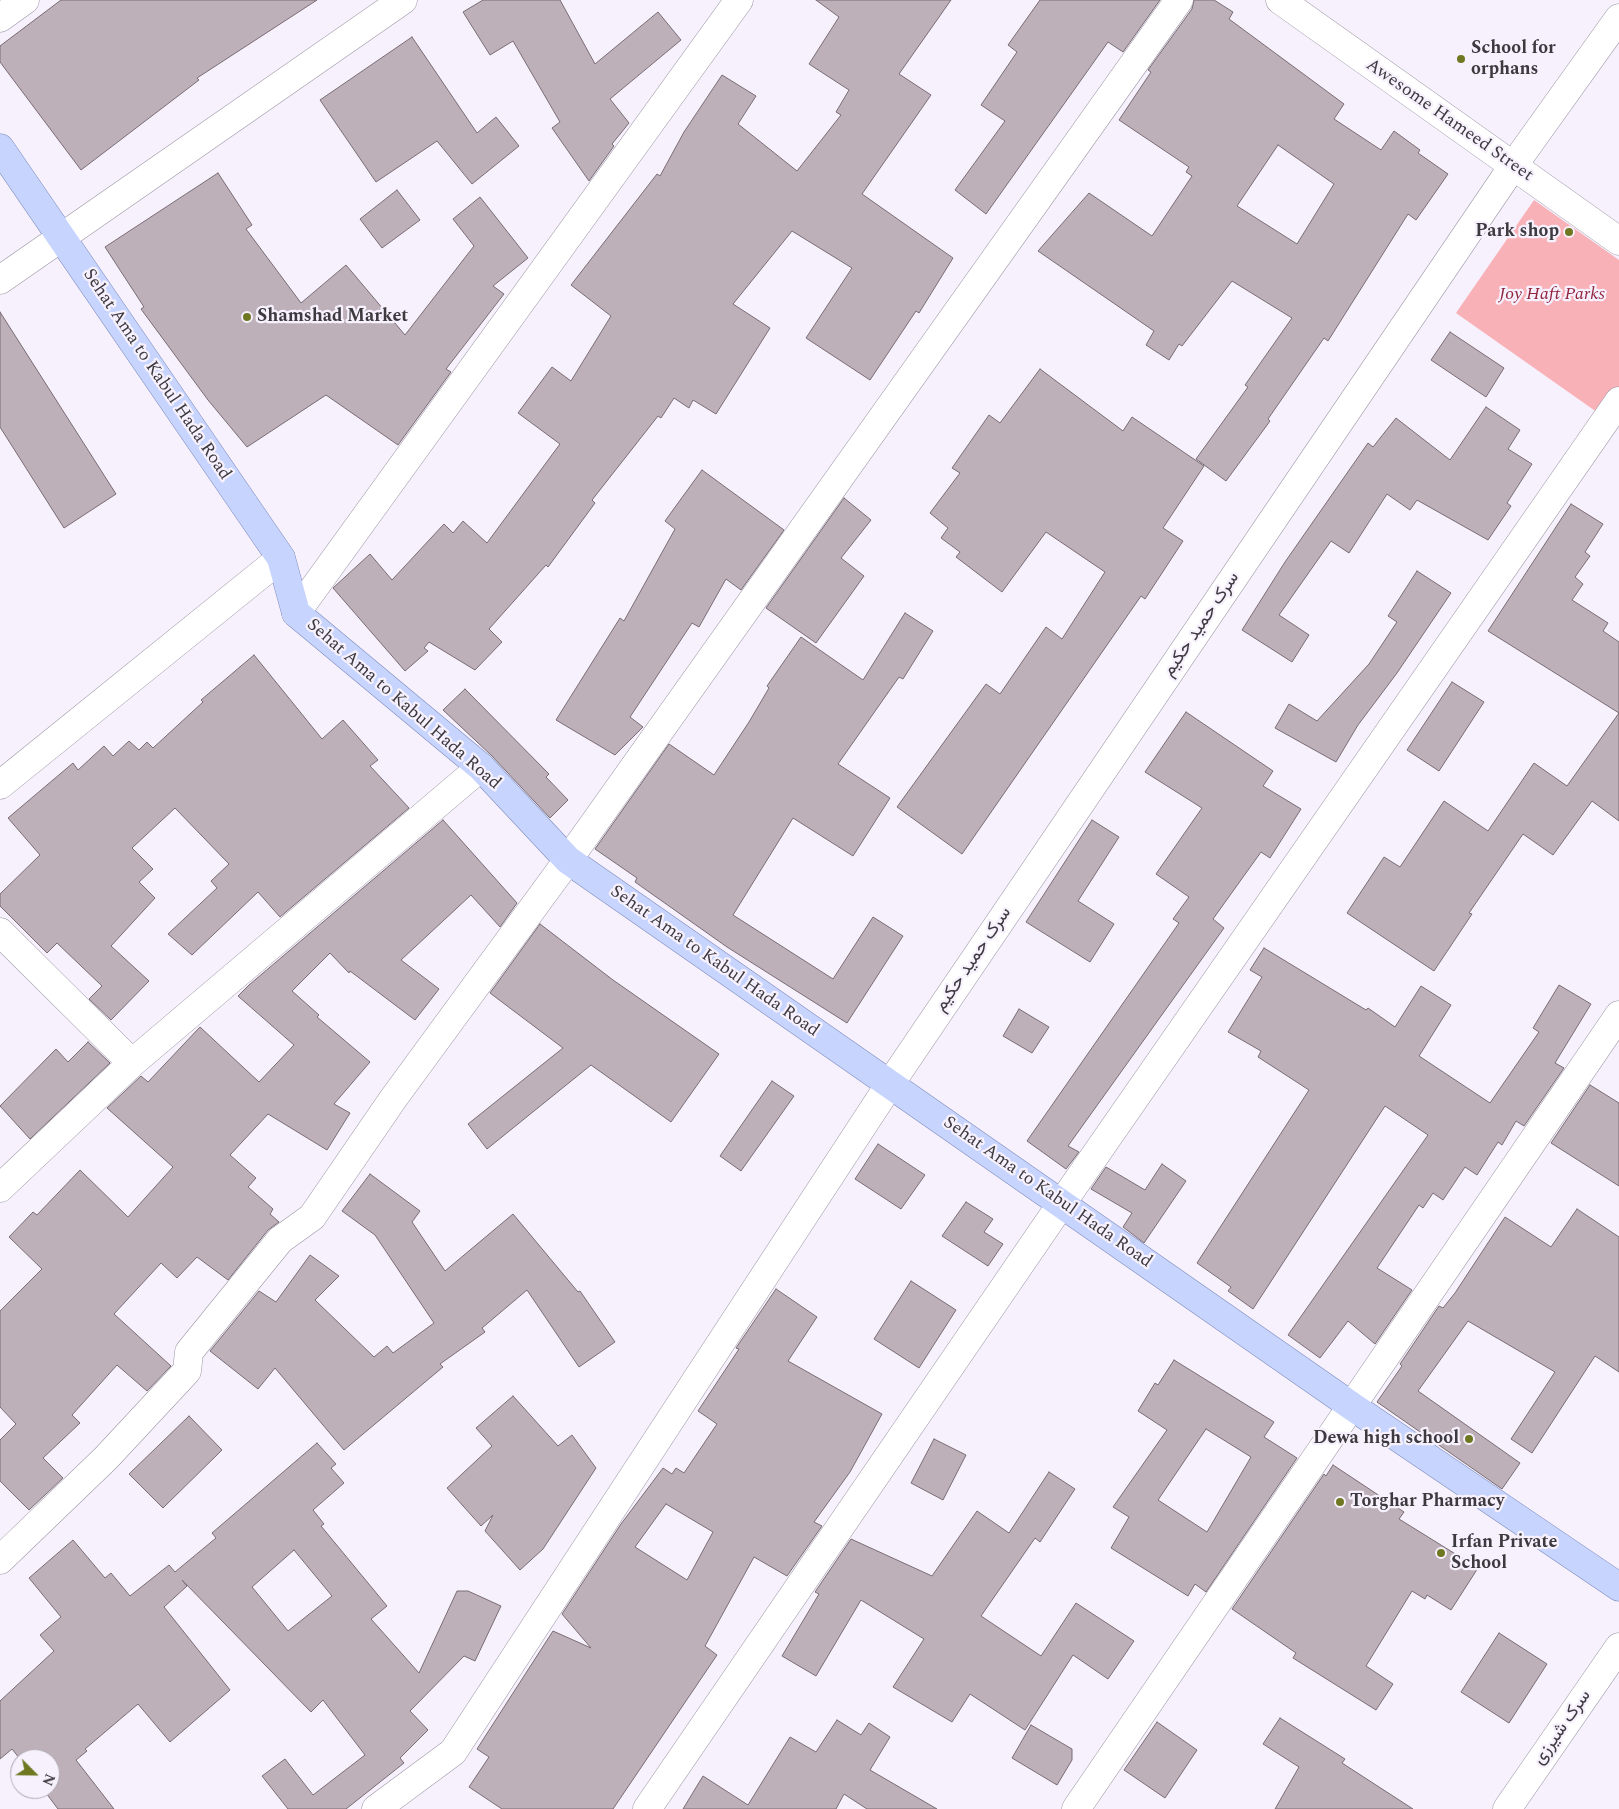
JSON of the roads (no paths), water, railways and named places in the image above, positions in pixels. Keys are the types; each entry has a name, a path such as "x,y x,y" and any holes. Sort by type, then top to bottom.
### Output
{"main road":[{"name":"Sehat Ama to Kabul Hada Road","path":"0,148 282,558 296,613 481,767 568,860 1353,1407 1619,1587"}],"street":[{"path":"0,18 25,0"},
{"path":"0,280 403,0"},
{"path":"296,613 739,0"},
{"path":"0,1560 106,1458 187,1371 189,1352 280,1240 312,1217 393,1099 568,860 1179,0"},
{"name":"Awesome Hameed Street","path":"1280,0 1619,241"},
{"name":"سرک حمید حکیم","path":"376,1809 453,1752 890,1084 1513,166 1619,18"},
{"path":"647,1809 1062,1203 1619,401"},
{"path":"0,786 282,558"},
{"path":"0,1188 132,1062 481,767"},
{"path":"0,932 132,1062"},
{"path":"1076,1809 1353,1407 1619,1015"},
{"name":"سرک شیرزی","path":"1506,1809 1619,1647"}],"place":[{"name":"School for orphans","path":"1461,59"},
{"name":"Park shop","path":"1569,232"},
{"name":"Shamshad Market","path":"247,317"},
{"name":"Dewa high school","path":"1469,1439"},
{"name":"Torghar Pharmacy","path":"1340,1502"},
{"name":"Irfan Private School","path":"1441,1553"}],"park label":[{"name":"Joy Haft Parks","path":"1552,295"}]}
